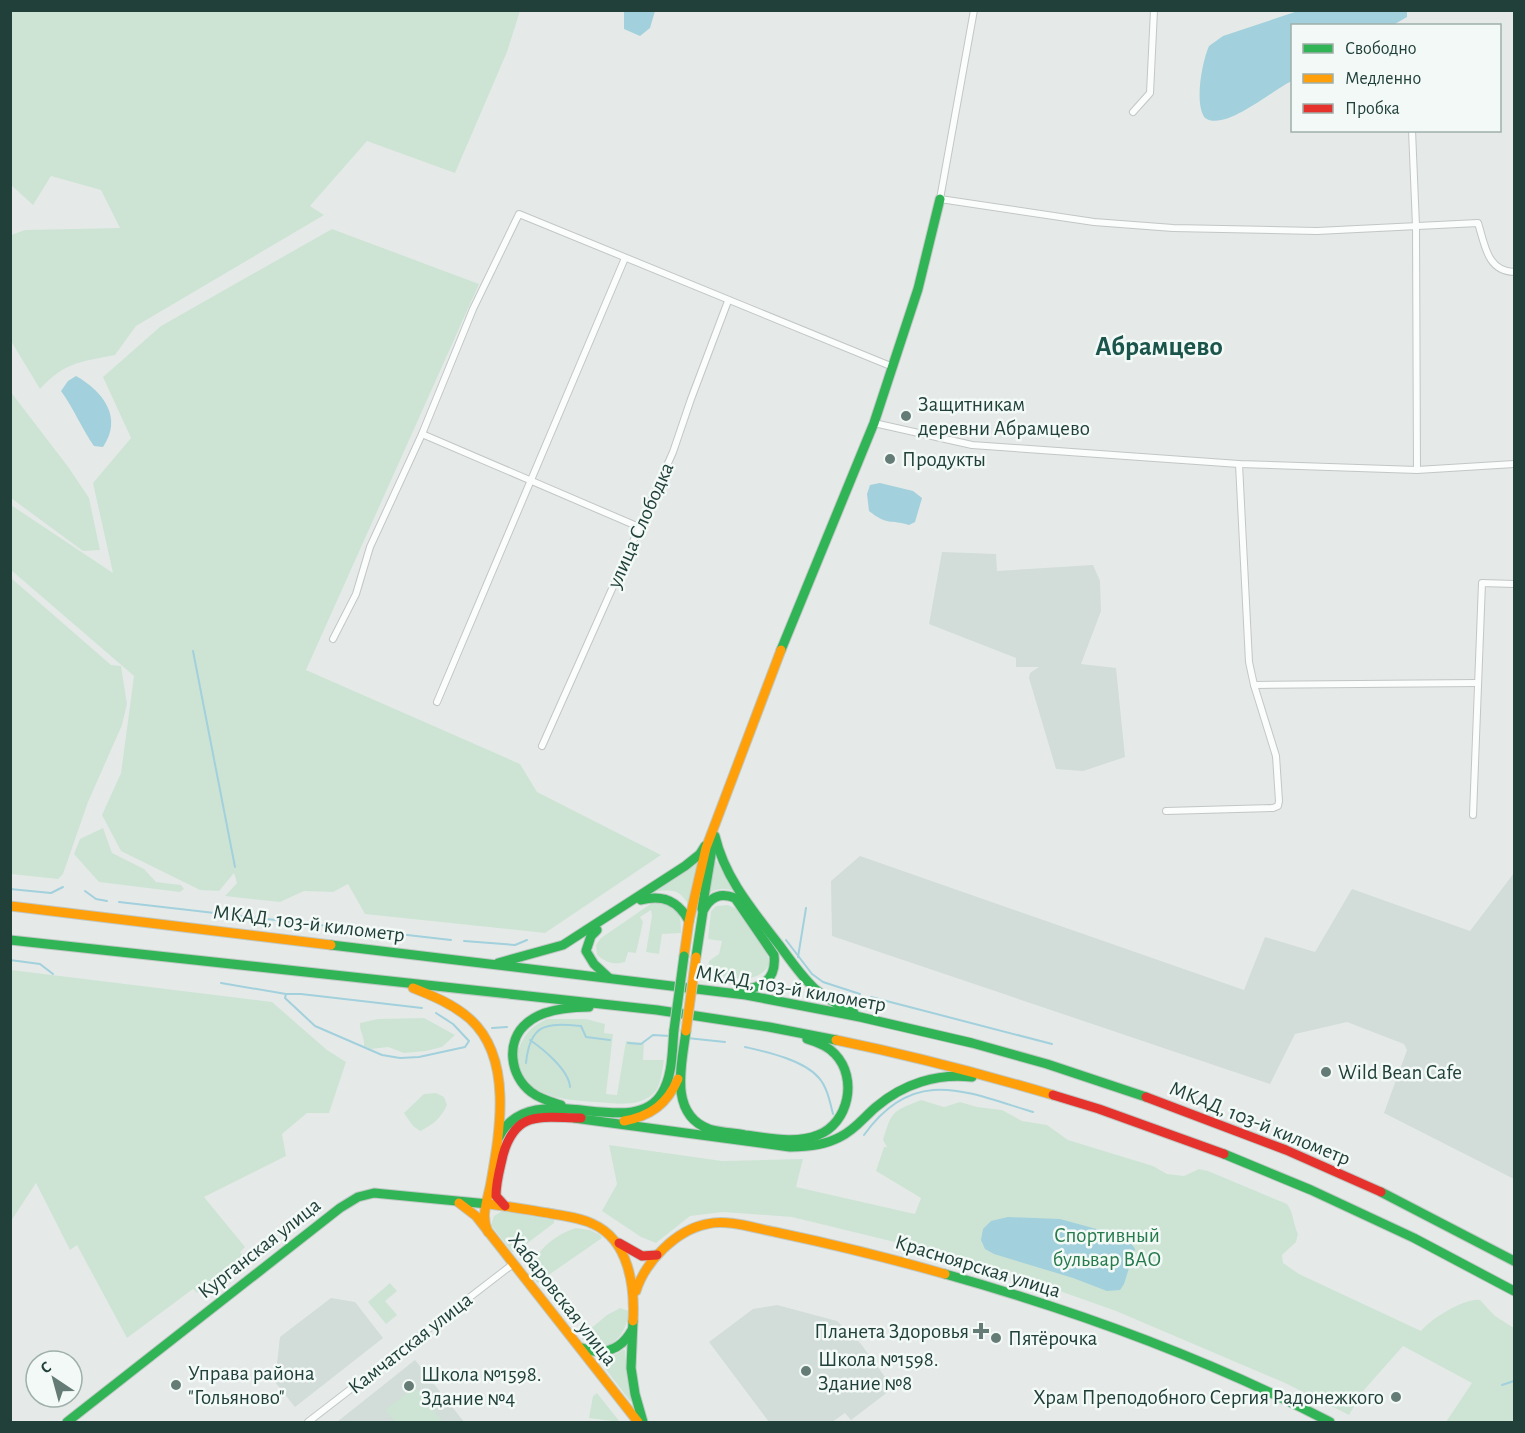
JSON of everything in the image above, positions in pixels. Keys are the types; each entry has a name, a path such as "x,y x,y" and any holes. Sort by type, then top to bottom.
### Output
{"main road":[{"path":"701,923 702,897 719,814 782,647 874,423 918,289 940,199"},
{"path":"497,1145 500,1133 519,1115 540,1109 569,1108 639,1111 653,1104 661,1096 666,1086 689,921 703,858 713,836"},
{"path":"495,964 562,945 584,933 686,866 700,854 713,836"},
{"path":"713,836 720,858 744,900 800,973 825,997 867,1019"},
{"path":"712,991 741,991 754,988 767,981 776,965 774,955 735,898 727,894 711,898 703,911 681,1074 681,1094 688,1115 698,1125 710,1129 800,1139 810,1139 836,1124 848,1101 849,1089 848,1077 834,1051 815,1042 741,1021"},
{"path":"609,978 594,964 586,951 591,936 597,929 641,900 652,896 662,896 679,904 689,921"},
{"name":"МКАД, 103-й километр","path":"10,906 746,995 867,1019 966,1042 1047,1064 1223,1126 1303,1157 1361,1183 1515,1261"},
{"name":"МКАД, 103-й километр","path":"10,940 657,1010 741,1021 889,1051 1039,1089 1226,1155 1416,1239 1515,1292"},
{"path":"351,977 410,987 436,995 453,1004 482,1032 497,1063 501,1102 497,1145 483,1219 488,1232"},
{"path":"569,1108 533,1094 518,1079 514,1068 513,1044 526,1023 558,1010 584,1007 657,1010"},
{"path":"506,1206 496,1196 496,1182 508,1138 524,1122 538,1118 624,1121 641,1118 654,1112 665,1103 681,1074"},
{"path":"574,1118 790,1147 808,1147 828,1142 847,1133 898,1090 930,1078 967,1076 1039,1089"},
{"name":"Курганская улица","path":"68,1422 351,1200 374,1193 506,1206"},
{"name":"Хабаровская улица","path":"457,1202 470,1210 638,1422"},
{"name":"Хабаровская улица","path":"506,1206 585,1221 600,1228 611,1237 626,1260 633,1285 634,1300 632,1375 643,1422"},
{"name":"Красноярская улица","path":"634,1300 639,1277 659,1254 693,1228 721,1222 781,1233 904,1262 1023,1297 1124,1331 1234,1377 1330,1422"},
{"path":"611,1237 643,1258 659,1254"},
{"path":"576,1343 590,1352 608,1352 621,1345 633,1324"}],"street":[{"path":"974,10 940,199 1094,222 1173,228 1317,231 1478,223 1489,259 1504,272 1515,272"},
{"path":"1133,112 1150,93 1154,10"},
{"path":"1412,132 1416,226 1417,470"},
{"path":"333,639 356,594 370,547 422,434 473,309 519,214 892,367"},
{"path":"437,702 625,258"},
{"name":"улица Слободка","path":"542,746 673,452 728,301"},
{"path":"874,423 972,445 1239,464 1417,470 1515,465"},
{"path":"422,434 639,526"},
{"path":"1166,811 1278,806 1276,756 1254,685 1248,645 1239,464"},
{"path":"1473,815 1482,583 1515,584"},
{"path":"1254,685 1477,683"},
{"name":"Камчатская улица","path":"308,1422 513,1264"}],"shaded area":[{"path":"942,552 996,554 997,571 1093,565 1100,581 1101,611 1081,664 1116,668 1125,757 1083,771 1056,769 1029,678 1030,673 1039,667 1016,667 1016,658 929,624"},
{"path":"860,856 1244,990 1265,937 1315,952 1352,889 1470,931 1514,873 1514,1179 1384,1113 1407,1050 1404,1044 1347,1022 1295,1034 1270,1084 832,936 831,881"},
{"path":"331,1298 355,1302 383,1338 295,1407 275,1382 280,1337"},
{"name":"Школа №1598. Здание №8","path":"777,1305 837,1321 861,1344 893,1388 851,1420 845,1413 832,1422 769,1422 709,1342 753,1309"},
{"name":"Школа №1598. Здание №4","path":"415,1360 464,1422 337,1422"}],"green space":[{"path":"11,10 520,11 507,52 455,173 367,141 310,206 324,215 136,326 115,355 65,368 40,389 11,341 11,235 25,230 120,228 101,190 51,176 33,205 11,185 11,216 10,213"},
{"path":"332,229 479,284 306,670 520,764 537,792 661,855 545,933 365,914 348,884 333,892 304,891 280,902 225,896 237,883 234,873 219,891 200,890 121,851 102,815 121,773 134,676 11,570 11,505 113,573 93,483 131,438 103,377 161,326"},
{"path":"10,391 89,498 100,550 83,551 11,498"},
{"path":"11,578 111,665 121,666 127,704 122,725 88,802 63,874 58,879 11,874"},
{"path":"103,828 112,853 144,869 156,882 181,885 184,889 180,892 99,882 74,854 80,839"},
{"path":"713,856 735,891 721,889 707,894"},
{"path":"700,858 689,906 686,900 675,891 654,891"},
{"path":"663,901 678,913 681,933 662,934 659,954 646,952 651,910 640,917 643,922 636,953 628,952 625,962 617,963 607,962 597,955 596,945 601,938 652,903"},
{"path":"728,905 737,909 767,954 770,964 757,976 742,979 707,973 709,961 719,954 722,941 708,939 711,911 716,906"},
{"path":"11,970 272,1002 327,1050 346,1062 329,1113 307,1113 282,1134 286,1156 204,1197 245,1247 240,1252 245,1258 197,1293 193,1289 127,1338 77,1245 70,1250 36,1183 11,1221"},
{"path":"424,1018 455,1035 442,1047 426,1051 404,1053 388,1047 371,1049 364,1046 360,1023 378,1019"},
{"path":"547,1019 586,1019 605,1024 604,1033 613,1034 606,1094 617,1095 626,1041 644,1043 643,1060 664,1060 656,1091 640,1101 618,1104 564,1099 535,1089 521,1074 517,1054 521,1043 533,1027"},
{"path":"436,1093 444,1097 447,1105 436,1120 420,1131 413,1126 404,1113 424,1094"},
{"name":"Спортивный бульвар ВАО","path":"921,1100 944,1107 960,1102 1002,1110 1022,1121 1047,1125 1068,1140 1153,1166 1167,1174 1184,1176 1199,1169 1208,1171 1287,1204 1298,1234 1296,1242 1282,1255 1283,1263 1299,1274 1421,1331 1449,1310 1466,1302 1480,1300 1495,1316 1514,1328 1514,1422 1446,1422 1472,1383 1403,1346 1364,1390 1349,1415 1285,1383 1116,1311 981,1263 792,1217 723,1212 690,1216 656,1243 641,1237 602,1211 617,1184 609,1145 722,1161 803,1159 796,1187 915,1214 921,1198 876,1171 884,1147 887,1147 883,1140 891,1117 899,1110"},
{"path":"502,1211 554,1220 554,1223 517,1251 512,1252 491,1225 494,1216"},
{"path":"576,1228 590,1230 602,1238 537,1283 534,1265 537,1256 550,1241"},
{"path":"390,1283 397,1291 385,1301 397,1315 386,1324 368,1302"},
{"path":"620,1308 629,1311 624,1329 614,1342 599,1347 582,1339 582,1336 607,1315"},
{"path":"625,1350 632,1401 598,1359 612,1356"},
{"path":"415,1387 443,1422 395,1422 385,1410"},
{"path":"597,1393 620,1422 589,1418 593,1396"}],"water":[{"path":"1301,10 1407,10 1407,17 1395,24 1291,24 1291,82 1236,115 1214,121 1205,118 1202,112 1200,93 1202,72 1209,46 1223,36"},
{"path":"624,11 655,11 650,28 640,36 624,29"},
{"path":"76,376 95,390 108,407 111,426 103,447 94,446 61,391 68,381"},
{"path":"880,483 913,491 922,498 915,522 909,525 885,520 869,511 867,494 870,485"},
{"path":"1008,1217 1060,1219 1122,1236 1135,1249 1124,1284 1120,1290 1107,1291 985,1249 981,1240 983,1229 991,1221"}],"waterway":[{"path":"193,651 235,867"},
{"path":"10,889 51,893 63,887"},
{"path":"85,891 96,899 107,901"},
{"path":"119,902 451,940"},
{"path":"798,957 806,908"},
{"path":"464,941 515,945 527,940"},
{"path":"786,940 812,974 823,982 860,994"},
{"path":"10,960 40,964 53,974"},
{"path":"221,983 286,994 422,1008"},
{"path":"286,994 285,998 315,1026 382,1055 400,1058 419,1057 465,1047 469,1041 453,1024 436,1013"},
{"path":"871,997 1052,1044"},
{"path":"526,1063 531,1040 542,1028 549,1026 581,1026 586,1037 610,1040"},
{"path":"492,1028 507,1027"},
{"path":"628,1043 641,1044 653,1035 670,1036"},
{"path":"687,1038 725,1042"},
{"path":"530,1040 560,1067 569,1080 570,1087"},
{"path":"745,1047 785,1058 812,1072 824,1086 833,1114"},
{"path":"864,1135 883,1113 902,1099 922,1092 942,1090 963,1092 1033,1112"},
{"path":"1502,1385 1514,1381"}],"traffic: fast":[{"path":"781,650 874,423 918,289 940,199"},
{"path":"715,836 733,881 796,968 820,993 854,1013"},
{"path":"702,909 713,843"},
{"path":"498,963 563,945 685,866 700,854 705,846"},
{"path":"696,957 703,911 706,906 716,897 735,898 774,955 773,971 766,982 754,988 738,991"},
{"path":"641,900 656,898 669,901 680,908 689,921"},
{"path":"597,930 591,936 586,951 594,964 609,978"},
{"path":"10,940 657,1010 836,1040"},
{"path":"331,945 746,995 860,1017 972,1043 1047,1064 1146,1097"},
{"path":"674,1030 684,956"},
{"path":"561,1105 538,1097 518,1077 513,1058 515,1039 520,1030 533,1018 565,1008 589,1007"},
{"path":"499,1137 514,1119 534,1110 557,1108 629,1112 648,1107 666,1086 674,1030"},
{"path":"686,1031 681,1086 683,1100 688,1112 696,1122 713,1130 782,1140 810,1138 829,1129 837,1121 847,1099 848,1087 842,1064 829,1049 807,1039"},
{"path":"574,1118 790,1147 809,1146 828,1142 845,1134 886,1099 909,1086 946,1077 972,1077"},
{"path":"1224,1154 1311,1190 1414,1238 1514,1291"},
{"path":"1381,1192 1514,1261"},
{"path":"67,1422 340,1208 358,1197 374,1193 488,1204"},
{"path":"945,1274 1044,1304 1141,1338 1237,1378 1330,1422"},
{"path":"633,1321 631,1368 643,1422"},
{"path":"582,1348 597,1351 611,1350 628,1337 632,1330"}],"traffic: slow":[{"path":"684,956 689,921 706,848 781,650"},
{"path":"10,906 331,945"},
{"path":"686,1031 696,957"},
{"path":"413,988 450,1005 470,1019 484,1035 493,1054 498,1074 500,1118 485,1213 488,1232"},
{"path":"836,1040 945,1065 1053,1095"},
{"path":"624,1121 642,1116 657,1108 669,1095 678,1079"},
{"path":"459,1203 476,1216 638,1422"},
{"path":"488,1204 577,1218 605,1231 615,1241 627,1266 633,1294 633,1321"},
{"path":"636,1291 640,1280 654,1259 673,1240 695,1227 715,1223 741,1225 796,1237 945,1274"}],"traffic: jam":[{"path":"1053,1095 1224,1154"},
{"path":"1146,1097 1286,1150 1381,1192"},
{"path":"505,1206 496,1196 497,1185 503,1155 508,1140 515,1130 532,1119 581,1118"},
{"path":"619,1243 642,1256 657,1255"}],"place":[{"name":"Защитникам деревни Абрамцево","path":"906,416"},
{"name":"Продукты","path":"890,459"},
{"name":"Wild Bean Cafe","path":"1326,1072"},
{"name":"Планета Здоровья","path":"981,1331"},
{"name":"Пятёрочка","path":"996,1338"},
{"name":"Школа №1598. Здание №8","path":"806,1371"},
{"name":"Управа района \"Гольяново\"","path":"176,1385"},
{"name":"Школа №1598. Здание №4","path":"409,1386"},
{"name":"Храм Преподобного Сергия Радонежкого","path":"1396,1397"}],"district":[{"name":"Абрамцево","path":"1159,346"}]}
